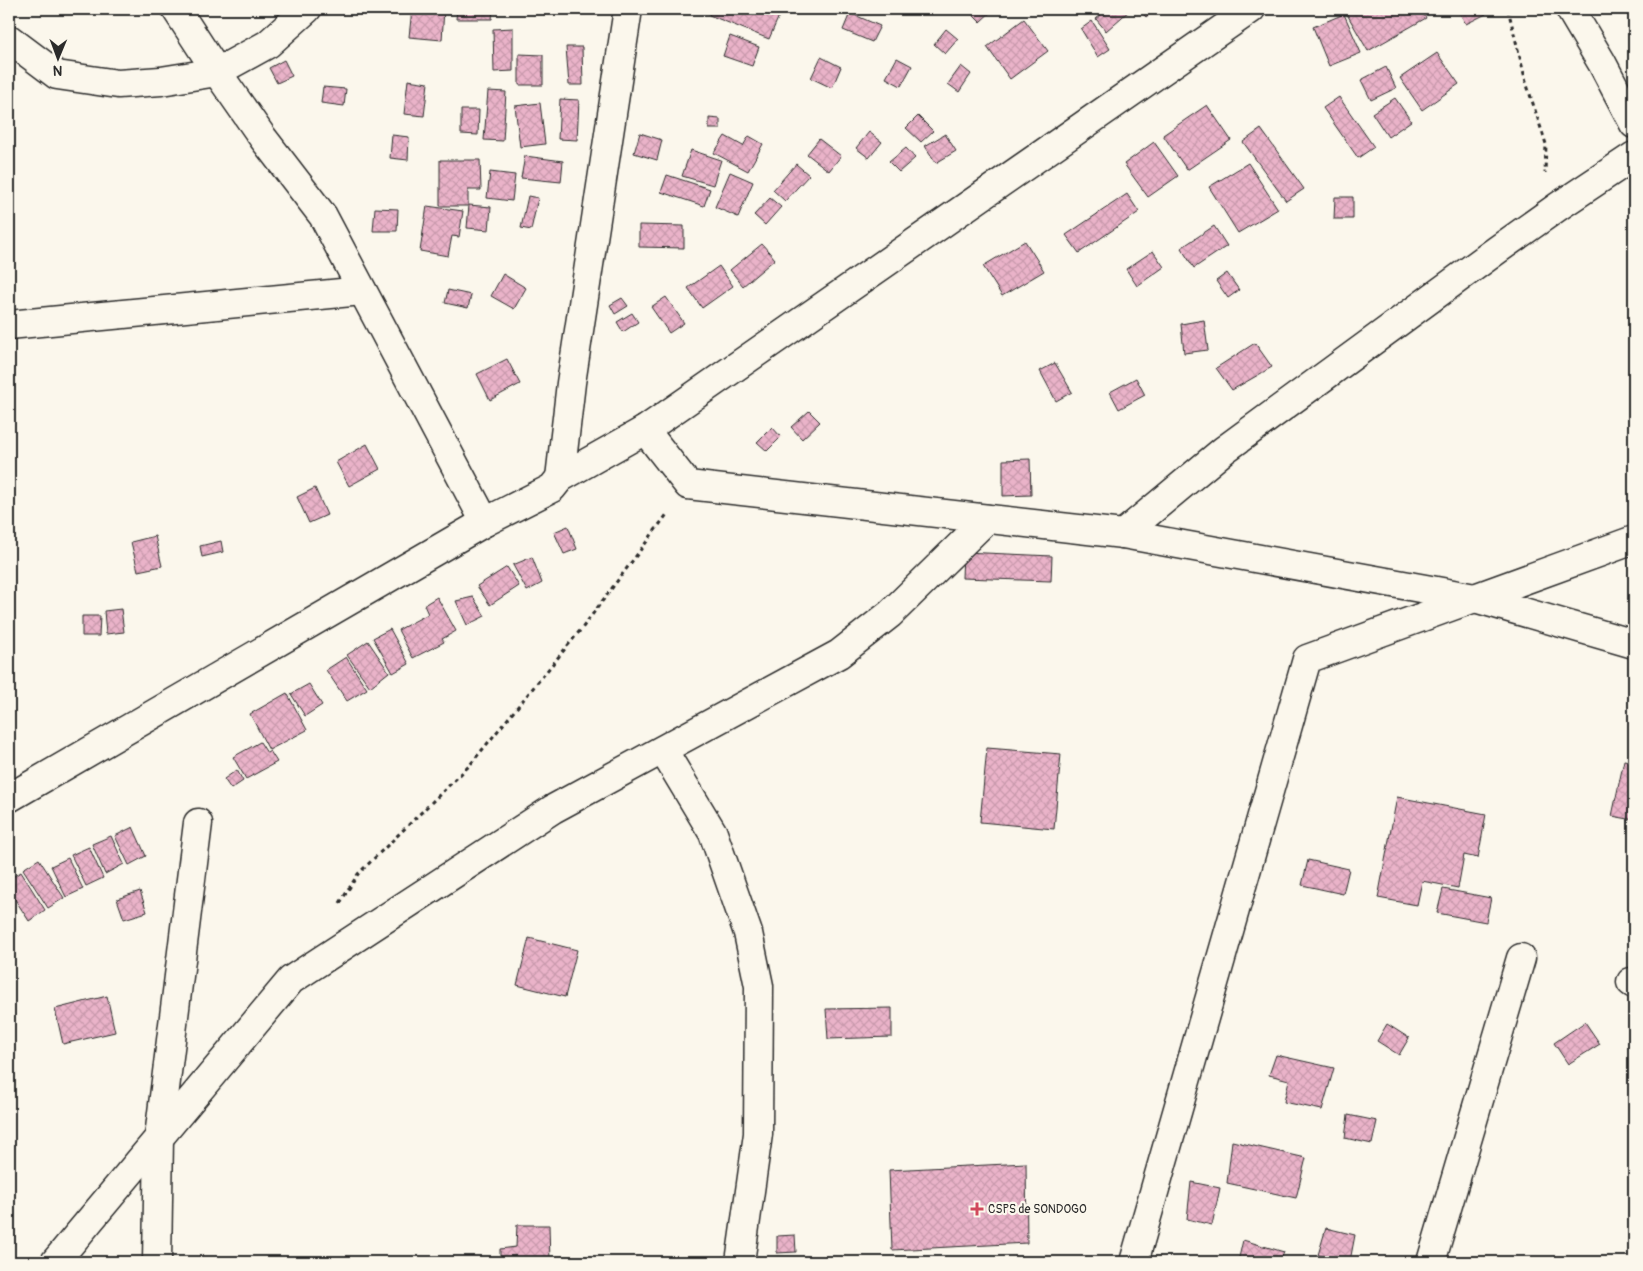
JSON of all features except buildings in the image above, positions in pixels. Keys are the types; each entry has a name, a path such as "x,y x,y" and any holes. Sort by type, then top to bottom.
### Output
{"street":[{"path":"176,9 263,138 323,216 485,522"},
{"path":"9,39 57,75 118,84 161,81 217,72 268,44 307,9"},
{"path":"560,478 571,383 628,9"},
{"path":"9,798 485,522 552,488 560,478 645,430 1251,9"},
{"path":"1570,9 1602,63 1634,124"},
{"path":"1123,534 1224,450 1497,250 1634,156"},
{"path":"9,324 362,291"},
{"path":"645,430 688,484 1123,534 1476,598 1634,644"},
{"path":"55,1262 291,980 552,809 839,654 890,614 987,519"},
{"path":"1134,1262 1307,659 1634,540"},
{"path":"663,750 713,833 748,933 759,986 758,1134 745,1214 740,1262"},
{"path":"157,1262 159,1137 198,824"},
{"path":"1431,1262 1521,958"}],"path":[{"path":"1508,9 1526,82 1546,144 1543,218"},
{"path":"338,906 358,874 469,766 584,628 688,484"}],"place":[{"name":"CSPS de SONDOGO","path":"977,1209"}]}
